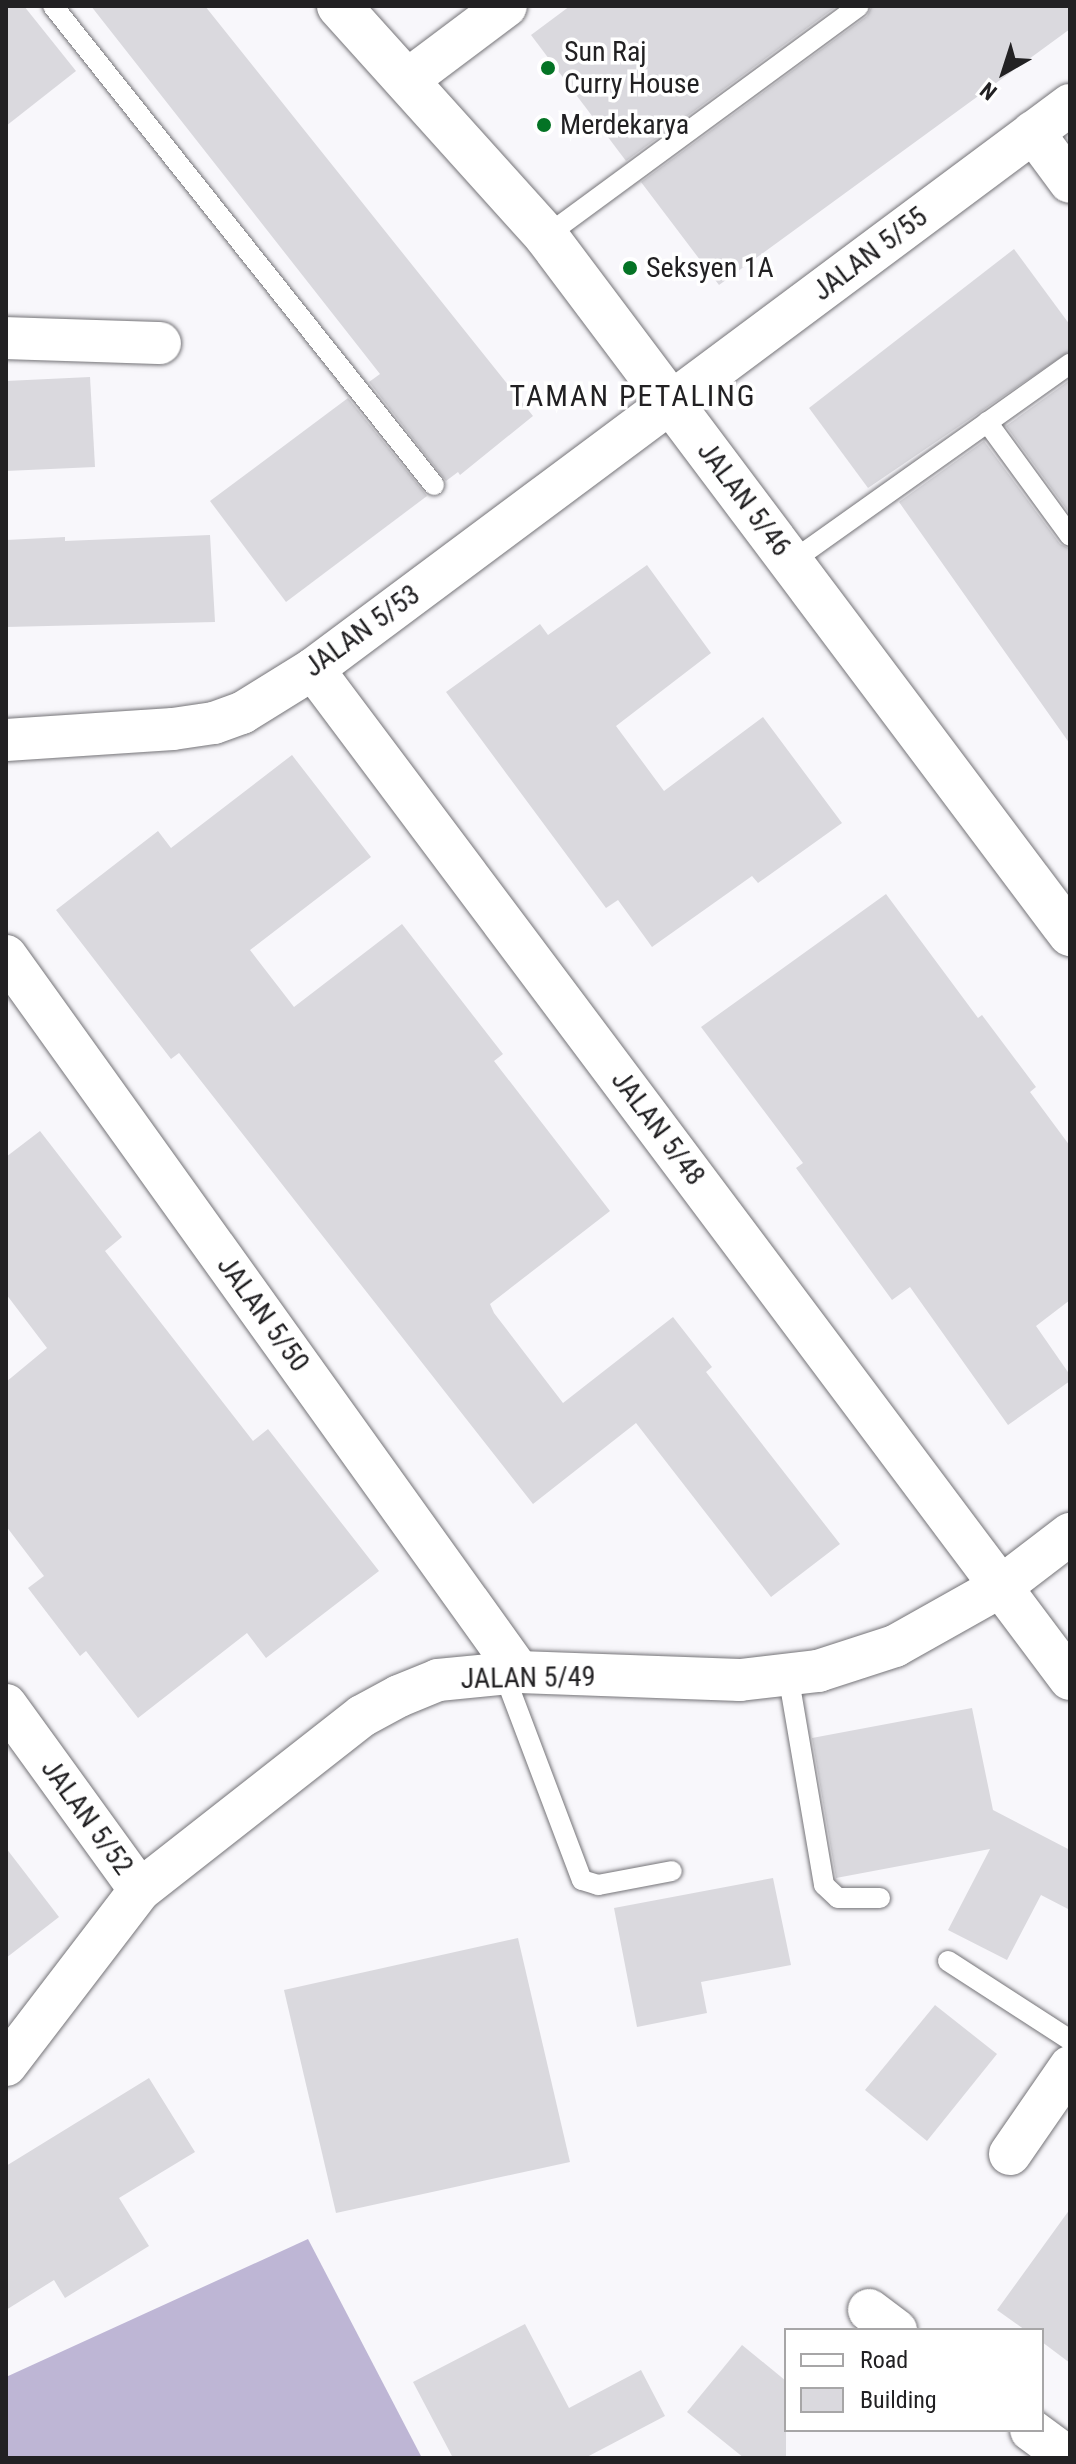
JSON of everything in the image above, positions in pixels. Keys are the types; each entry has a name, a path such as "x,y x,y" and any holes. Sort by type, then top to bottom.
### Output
{"street":[{"name":"JALAN 5/46","path":"339,6 546,236 1070,934"},
{"path":"406,81 506,6"},
{"name":"JALAN 5/55","path":"671,403 1070,105"},
{"path":"1033,132 1070,182"},
{"path":"6,338 160,343"},
{"name":"JALAN 5/53","path":"6,740 214,723 242,713 313,669 671,403"},
{"name":"JALAN 5/48","path":"313,669 1070,1679"},
{"name":"JALAN 5/50","path":"6,956 512,1673"},
{"name":"JALAN 5/49","path":"6,2065 140,1890 362,1716 399,1696 438,1680 512,1673 740,1680 818,1671 895,1646 1002,1586 1070,1534"},
{"name":"JALAN 5/52","path":"6,1705 140,1890"},
{"path":"1010,2154 1070,2067"},
{"path":"1034,2432 1069,2458"}],"lane":[{"path":"546,236 859,6"},
{"path":"63,9 434,485"},
{"path":"791,562 1070,364"},
{"path":"987,422 1070,536"},
{"path":"512,1673 582,1880 598,1885 672,1871"},
{"path":"788,1674 824,1885 838,1898 880,1898"},
{"path":"948,1961 1070,2040"}],"shaded area":[{"path":"308,2239 422,2458 6,2458 6,2377"}],"building":[{"path":"6,6 24,6 76,71 6,126"},
{"path":"91,6 205,6 533,416 460,475 458,472 446,481 369,382 380,374"},
{"path":"570,6 837,6 626,161 531,35"},
{"path":"872,6 1070,6 1070,29 719,285 641,182 867,16"},
{"path":"1014,249 1070,325 1070,351 868,488 809,408"},
{"path":"90,377 95,467 6,471 6,381"},
{"path":"1070,380 1070,514 1006,426"},
{"path":"348,398 427,496 286,602 210,501"},
{"path":"984,441 1060,544 1070,549 1070,744 899,502"},
{"path":"210,535 215,622 6,627 6,540 65,537 65,541"},
{"path":"647,565 711,653 616,726 664,791 763,717 842,823 758,883 752,876 652,947 618,900 606,908 446,692 540,624 548,635"},
{"path":"292,755 371,857 250,950 294,1007 402,924 503,1054 494,1061 610,1211 490,1304 494,1313 563,1403 673,1317 712,1367 706,1372 840,1544 771,1597 636,1423 533,1504 179,1053 171,1059 56,910 158,831 171,848"},
{"path":"886,894 978,1018 982,1015 1036,1087 1030,1092 1070,1146 1070,1300 1036,1326 1070,1375 1070,1381 1008,1425 910,1287 892,1300 796,1168 803,1163 701,1027"},
{"path":"40,1131 122,1237 105,1251 253,1441 268,1429 379,1571 266,1658 247,1633 138,1718 86,1651 80,1656 28,1588 44,1576 6,1526 6,1382 47,1348 6,1294 6,1157"},
{"path":"972,1708 993,1810 1070,1850 1070,1910 1041,1895 1007,1960 948,1930 990,1849 836,1878 812,1738"},
{"path":"6,1848 59,1917 6,1958"},
{"path":"773,1878 791,1965 701,1982 707,2013 637,2027 614,1908"},
{"path":"518,1938 570,2162 336,2213 284,1990"},
{"path":"935,2005 997,2054 927,2141 865,2090"},
{"path":"149,2078 195,2152 119,2198 149,2246 65,2298 54,2280 6,2310 6,2166"},
{"path":"1070,2209 1070,2363 1044,2344 1044,2328 1022,2328 997,2310"},
{"path":"525,2324 569,2408 641,2370 665,2416 585,2458 453,2458 413,2382"},
{"path":"742,2345 784,2379 786,2458 744,2458 687,2412"}],"place":[{"name":"Sun Raj Curry House","path":"548,68"},
{"name":"Merdekarya","path":"544,125"},
{"name":"Seksyen 1A","path":"630,268"}],"district":[{"name":"TAMAN PETALING","path":"633,396"}]}
